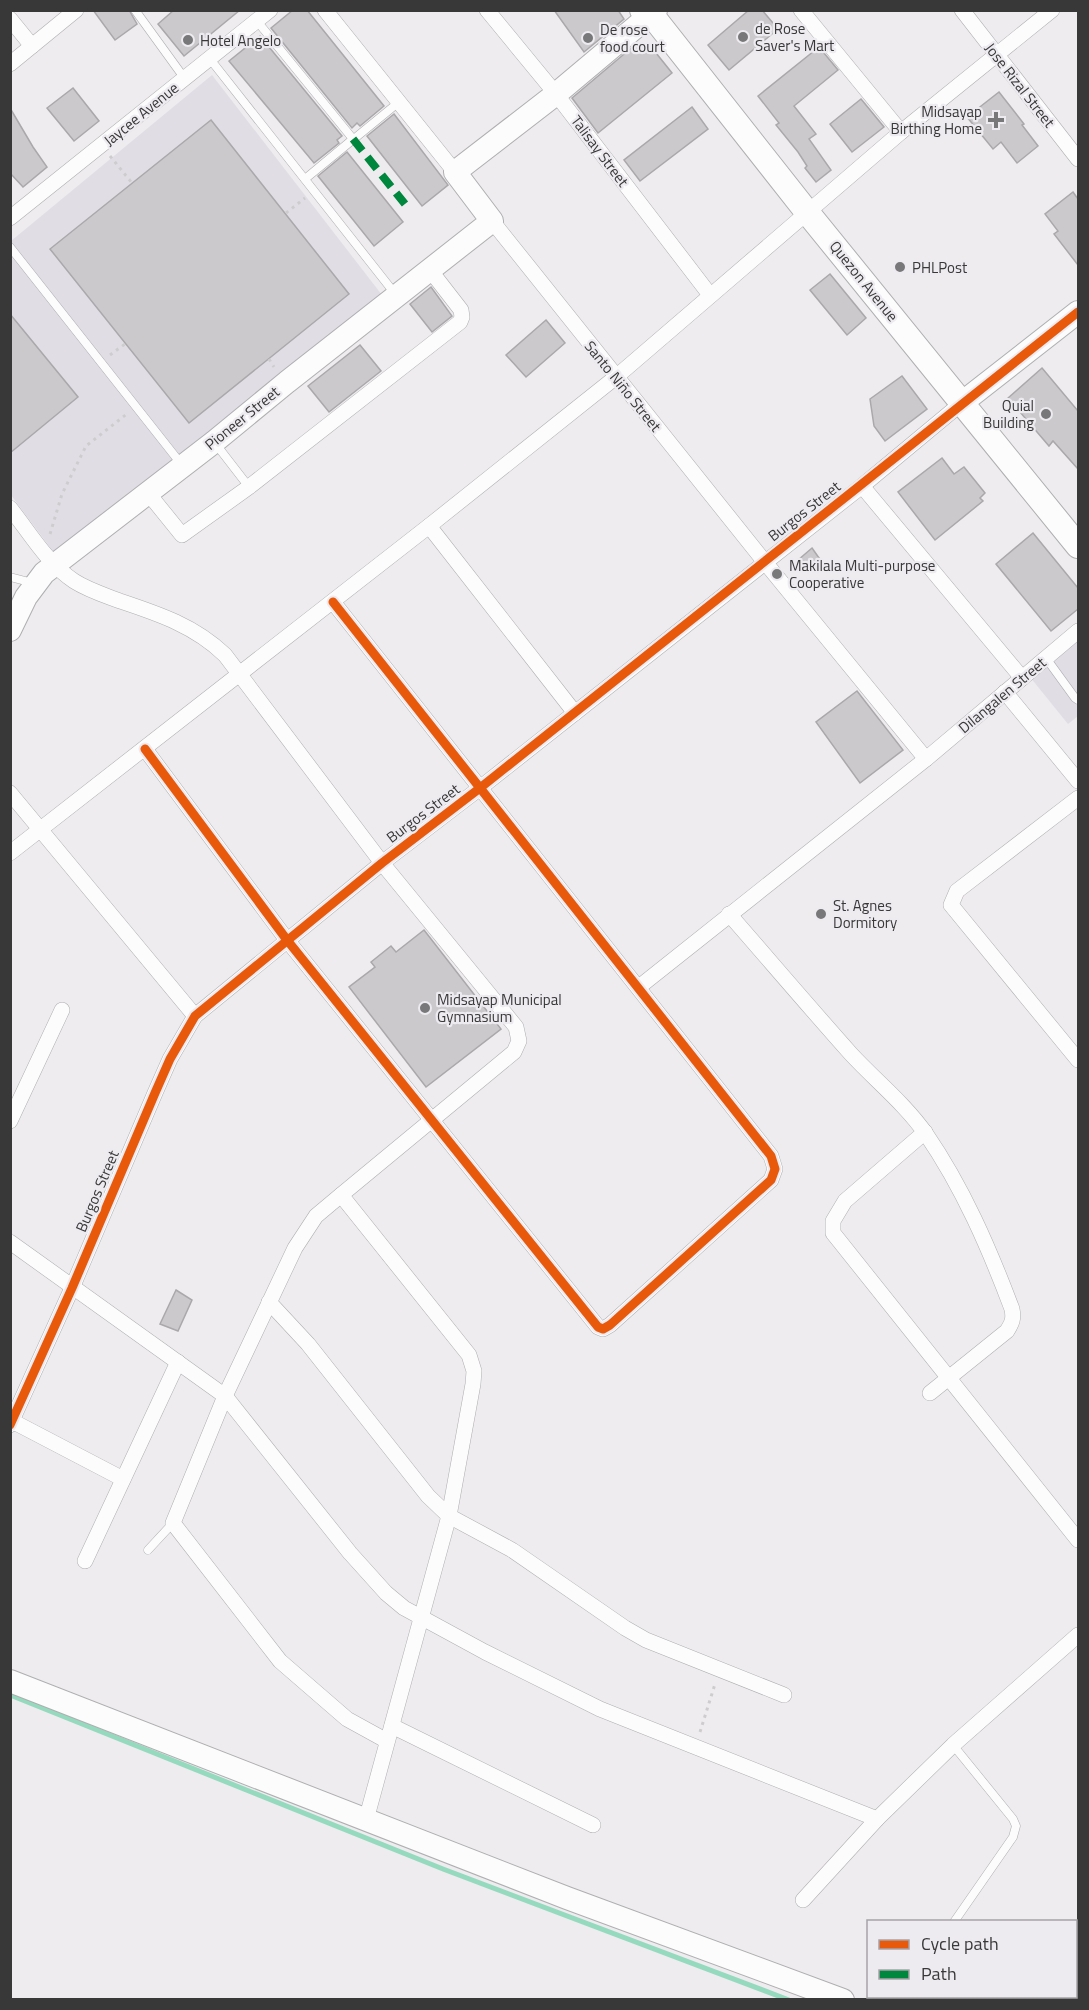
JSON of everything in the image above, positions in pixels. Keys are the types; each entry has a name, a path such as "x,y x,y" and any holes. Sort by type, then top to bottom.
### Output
{"main road":[{"name":"Quezon Avenue","path":"650,11 807,212 1078,546"}],"street":[{"path":"10,64 76,10"},
{"name":"Jaycee Avenue","path":"10,218 270,10"},
{"name":"Santo Niño Street","path":"325,10 616,377 926,759"},
{"name":"Talisay Street","path":"487,10 556,94 710,295"},
{"path":"801,10 900,132"},
{"name":"Jose Rizal Street","path":"962,10 1078,159"},
{"path":"10,853 333,602 616,377 900,132 1052,10"},
{"path":"455,172 556,94 650,11"},
{"path":"10,19 32,46"},
{"name":"Pioneer Street","path":"10,630 26,597 49,559 148,493 492,221"},
{"path":"148,493 182,535 249,487 460,322 461,310 430,270"},
{"name":"Burgos Street","path":"11,1423 72,1288 170,1059 195,1016 382,863 862,486 963,402 1078,312"},
{"path":"862,486 1022,678"},
{"path":"10,508 49,559 76,582 88,589 175,620 213,644 241,674 382,863 516,1027 519,1041 514,1052 316,1216 269,1302 225,1396 173,1523 280,1661 348,1719 389,1733 593,1825"},
{"path":"429,526 575,713"},
{"path":"145,749 287,940 598,1327 603,1329 610,1325 771,1180 775,1169 771,1156 333,602"},
{"name":"Dilangalen Street","path":"639,987 926,759 1078,631"},
{"path":"1005,692 1078,781"},
{"path":"10,793 195,1016"},
{"path":"1078,798 957,891 951,905 1078,1060"},
{"path":"729,914 852,1055 925,1132 950,1171 990,1252 1014,1318 1007,1332 930,1393"},
{"path":"10,1121 62,1010"},
{"path":"925,1132 845,1201 833,1221 833,1233 1078,1540"},
{"path":"341,1195 469,1355 474,1371 449,1516 366,1820"},
{"path":"10,1242 225,1396 350,1553 397,1603 537,1679 600,1709 641,1727 696,1745 878,1819"},
{"path":"269,1302 308,1344 428,1496 449,1516 505,1545 646,1640 784,1695"},
{"path":"85,1561 178,1362"},
{"path":"11,1423 123,1479"},
{"path":"803,1900 878,1819 953,1745 1078,1635"},
{"path":"10,1681 567,1898 843,2000"}],"lane":[{"path":"135,10 185,79"},
{"path":"257,21 354,139 305,179"},
{"path":"210,58 397,296"},
{"path":"305,179 399,102"},
{"path":"10,247 183,466"},
{"path":"214,442 249,487"},
{"path":"10,577 35,583"},
{"path":"1046,658 1078,700"},
{"path":"148,1550 173,1523"},
{"path":"953,1745 1013,1819 1016,1826 1013,1836 955,1920"}],"path":[{"path":"102,145 132,183"},
{"path":"286,213 314,191"},
{"path":"102,362 125,344"},
{"path":"49,559 62,494 86,446 136,406"},
{"path":"696,1745 719,1670"}],"shaded area":[{"path":"212,75 382,295 55,554 11,495 11,241"},
{"path":"1078,637 1078,716 1068,724 1030,677"}],"building":[{"path":"93,10 129,10 137,24 115,40"},
{"name":"Hotel Angelo","path":"174,10 240,10 184,56 158,24"},
{"path":"293,10 307,10 384,106 360,126 357,123 352,128 271,28"},
{"name":"De rose food court","path":"554,10 618,10 624,19 584,52"},
{"name":"de Rose Saver's Mart","path":"749,10 762,10 778,29 729,70 708,45"},
{"path":"260,36 342,136 337,140 339,143 314,163 229,61"},
{"path":"636,44 652,48 672,73 598,133 572,98"},
{"path":"819,47 838,70 794,106 816,134 809,139 831,170 816,182 805,168 807,166 798,152 776,125 779,123 758,96"},
{"path":"73,88 99,121 74,141 47,108"},
{"name":"Midsayap Birthing Home","path":"999,92 1038,146 1017,163 1001,142 993,149 967,117"},
{"path":"861,99 884,127 852,152 830,124"},
{"path":"692,107 708,129 640,181 624,160"},
{"path":"10,108 47,167 23,187 10,173"},
{"path":"394,114 448,185 422,206 367,136"},
{"path":"211,120 349,294 189,423 50,249"},
{"path":"347,152 403,222 374,246 318,176"},
{"path":"1073,192 1078,199 1078,265 1054,234 1058,231 1045,214"},
{"path":"830,274 866,318 847,335 810,290"},
{"path":"431,287 452,316 432,332 410,304"},
{"path":"10,314 78,397 10,453"},
{"path":"546,320 565,343 526,377 506,355"},
{"path":"360,345 381,371 329,412 308,386"},
{"name":"Quial Building","path":"1042,368 1078,411 1078,469 1053,441 1049,446 1008,398"},
{"path":"902,376 927,409 885,441 874,426 870,399"},
{"path":"942,458 954,474 964,467 985,493 980,498 983,501 935,540 898,492"},
{"path":"1033,533 1078,588 1078,609 1051,631 996,564"},
{"path":"812,548 819,558 806,570 798,560"},
{"path":"857,691 903,750 860,783 816,722"},
{"name":"Midsayap Municipal Gymnasium","path":"424,930 501,1029 426,1087 349,987 375,967 371,962 391,946 396,952"},
{"path":"176,1290 192,1300 178,1331 160,1324"}],"waterway":[{"path":"10,1695 443,1869 789,2000"}],"marked path":[{"path":"353,139 405,204"}],"cycle path":[{"path":"10,1425 72,1288 170,1059 195,1016 382,863 480,788 1078,312"},
{"path":"145,749 287,940 598,1327 603,1329 610,1325 771,1180 775,1169 771,1156 333,602"}],"place":[{"name":"de Rose Saver's Mart","path":"743,37"},
{"name":"De rose food court","path":"588,38"},
{"name":"Hotel Angelo","path":"188,40"},
{"name":"Midsayap Birthing Home","path":"996,120"},
{"name":"PHLPost","path":"900,267"},
{"name":"Quial Building","path":"1046,414"},
{"name":"Makilala Multi-purpose Cooperative","path":"777,574"},
{"name":"St. Agnes Dormitory","path":"821,914"},
{"name":"Midsayap Municipal Gymnasium","path":"425,1008"}]}
